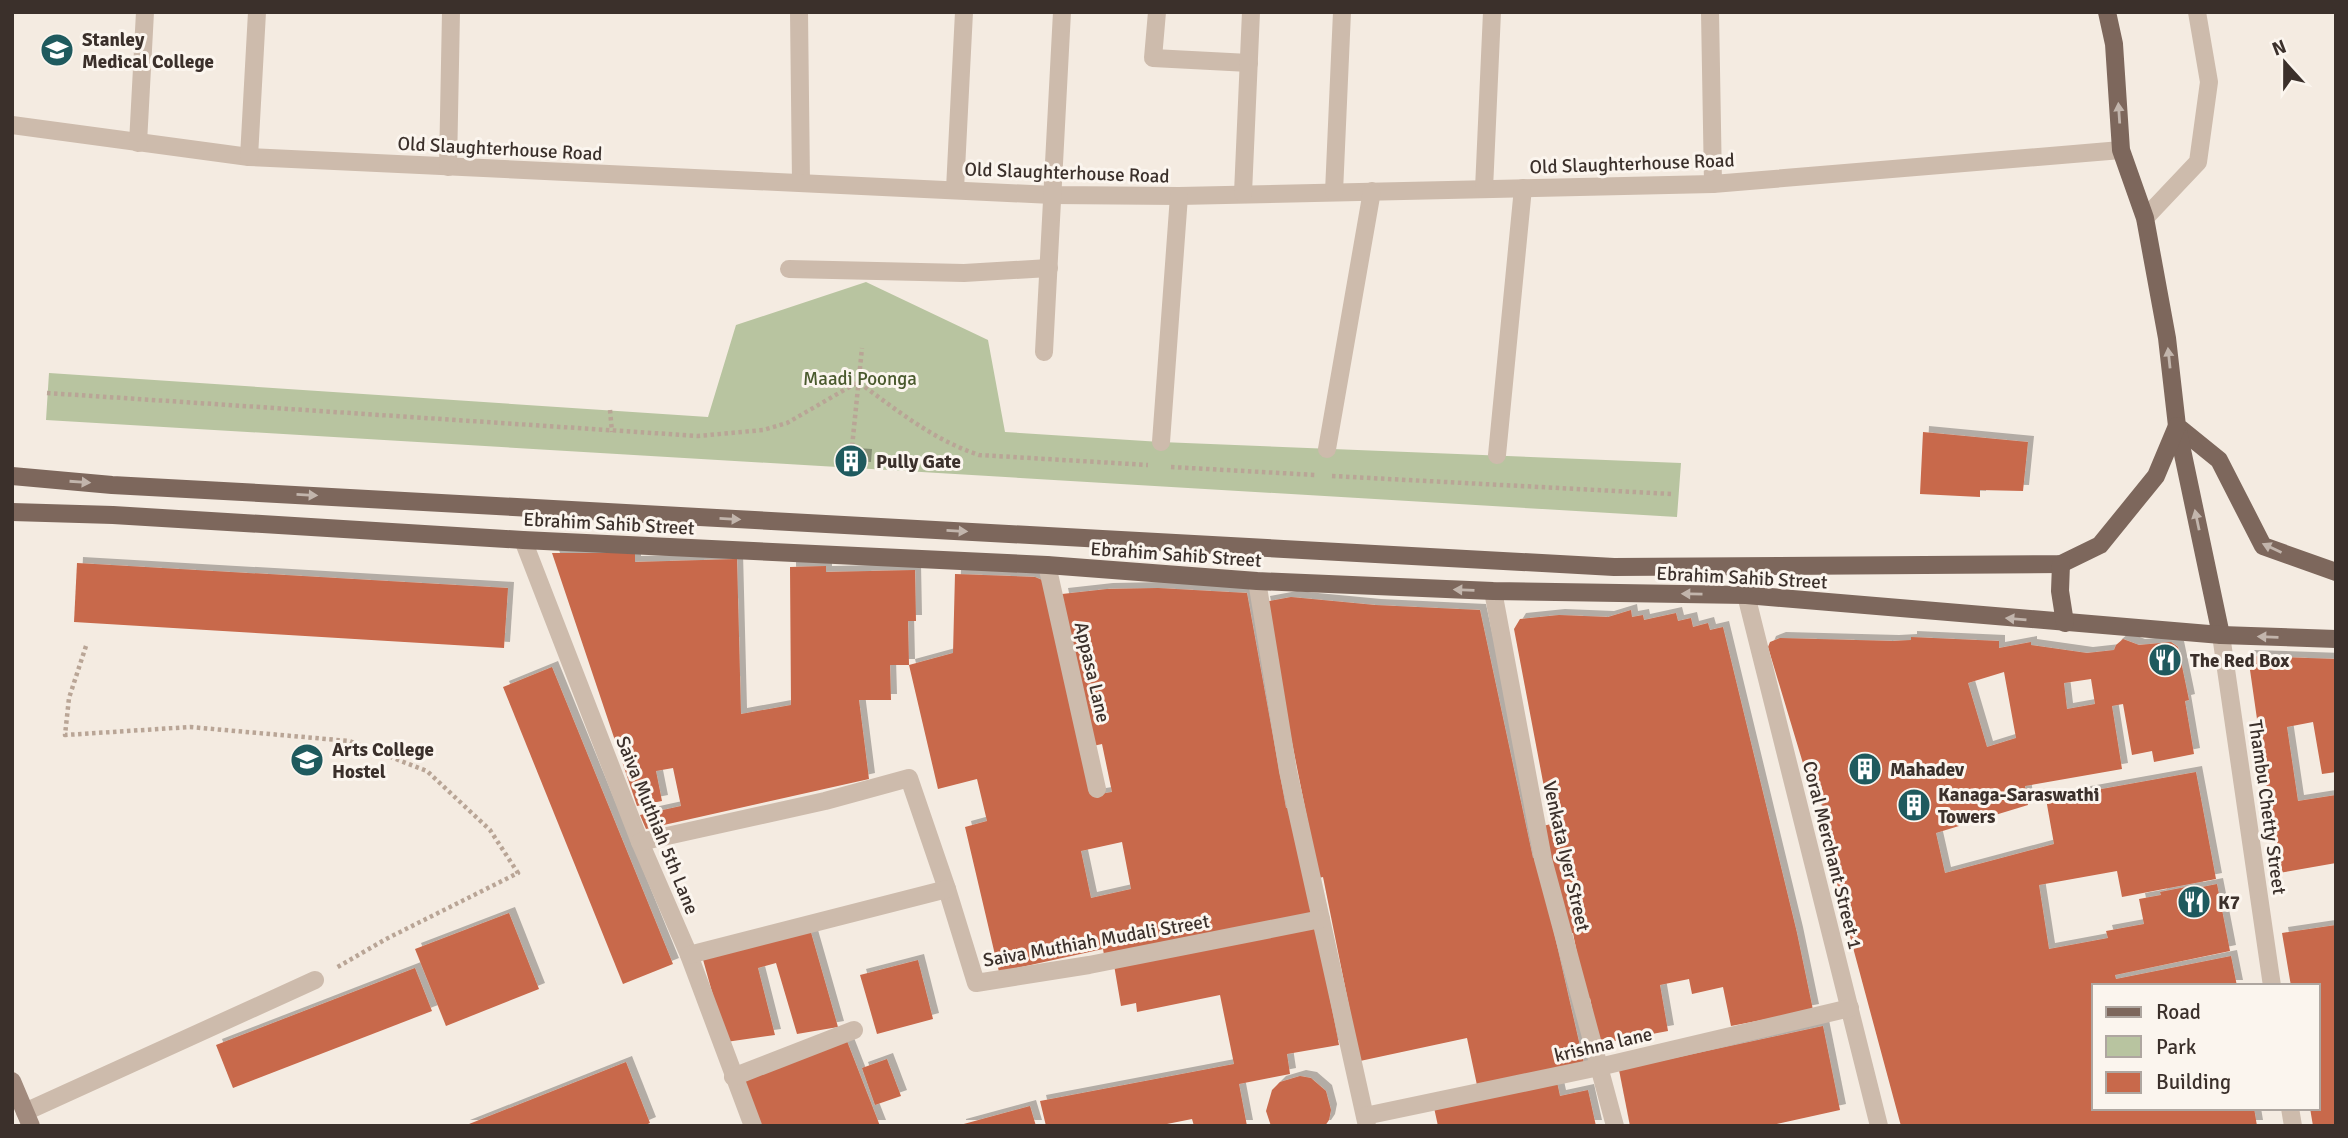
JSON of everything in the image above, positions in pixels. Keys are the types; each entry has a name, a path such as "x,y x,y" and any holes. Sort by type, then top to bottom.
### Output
{"main road":[{"path":"2107,12 2114,44 2121,150 2145,218 2167,338 2177,426 2221,635"},
{"path":"2177,426 2219,460 2263,546 2336,572"},
{"name":"Ebrahim Sahib Street","path":"12,476 112,485 1614,567 2061,564 2101,545 2156,476 2177,426"},
{"name":"Ebrahim Sahib Street","path":"12,512 126,515 523,540 1047,565 1257,581 1493,591 1746,595 2221,635 2336,639"},
{"path":"2061,564 2060,591 2065,623"},
{"path":"12,1081 28,1119"}],"street":[{"path":"138,143 145,12"},
{"path":"249,157 257,12"},
{"path":"448,167 451,12"},
{"path":"799,12 801,182"},
{"path":"956,189 964,12"},
{"path":"1044,352 1062,12"},
{"path":"1157,12 1153,58 1249,63"},
{"path":"1243,193 1251,12"},
{"path":"1334,192 1342,12"},
{"path":"1484,189 1492,12"},
{"path":"1710,12 1713,184"},
{"path":"2145,218 2198,162 2208,82 2197,12"},
{"name":"Old Slaughterhouse Road","path":"12,125 249,157 1052,195 1179,196 1713,184 2121,150"},
{"path":"1497,456 1523,188"},
{"path":"1327,449 1372,191"},
{"path":"1161,442 1179,196"},
{"path":"789,269 964,273 1049,268"},
{"name":"Saiva Muthiah 5th Lane","path":"523,540 640,842 689,955 753,1126"},
{"name":"Appasa Lane","path":"1047,565 1097,789"},
{"path":"1257,581 1287,771 1366,1121"},
{"name":"Venkata Iyer Street","path":"1493,591 1543,859 1615,1126"},
{"name":"Coral Merchant Street 1","path":"1746,595 1879,1126"},
{"name":"Thambu Chetty Street","path":"2221,635 2273,984"},
{"name":"Saiva Muthiah Mudali Street","path":"640,842 825,801 909,778 976,983 1089,965 1321,919"},
{"path":"689,955 947,889"},
{"path":"28,1119 315,981"},
{"name":"krishna lane","path":"1366,1121 1850,1008"},
{"path":"733,1077 854,1030"}],"path":[{"path":"850,467 862,348"},
{"path":"47,393 698,436 763,430 787,423 858,382"},
{"path":"858,382 918,426 953,447 979,454 1441,483 1672,494"},
{"path":"610,410 612,432"},
{"path":"86,646 69,698 65,735 190,727 349,741 427,771 490,830 518,873 386,939 315,981"}],"green space":[{"name":"Maadi Poonga","path":"866,282 988,340 1005,432 1161,442 1681,463 1677,517 46,420 49,373 708,417 736,325"}],"building":[{"path":"1923,432 2028,442 2023,491 1980,490 1980,497 1920,494"},
{"name":"Pully Gate","path":"837,453 866,455 865,468 835,466"},
{"path":"552,553 635,553 635,562 737,559 741,714 791,705 790,567 826,566 826,572 915,570 916,621 908,621 909,665 890,665 891,700 859,700 869,779 646,829 640,815 681,806 673,768 656,771 662,801 637,806"},
{"path":"77,563 508,588 504,648 74,622"},
{"path":"955,574 1035,577 1042,580 1094,795 1112,792 1102,744 1093,746 1062,594 1107,589 1158,588 1247,593 1286,808 1289,807 1312,913 1104,955 1103,949 999,972 965,827 987,821 977,779 938,789 909,665 953,653","holes":["1122,842 1131,889 1091,898 1081,851"]},
{"path":"1291,597 1375,605 1480,610 1533,858 1537,858 1585,1068 1478,1090 1467,1038 1360,1061 1323,877 1319,878 1264,602"},
{"path":"1631,610 1632,617 1643,615 1644,620 1676,613 1678,621 1691,618 1693,627 1708,623 1710,630 1723,627 1813,1010 1731,1026 1723,987 1692,994 1689,979 1660,985 1668,1031 1599,1044 1590,998 1586,999 1573,933 1568,934 1543,826 1551,824 1514,629 1520,619 1559,615 1608,617"},
{"path":"1911,637 1999,641 1999,648 2031,642 2031,645 2087,653 2114,650 2123,639 2139,645 2171,642 2178,647 2189,700 2185,701 2194,754 2154,762 2152,751 2132,755 2123,704 2112,706 2122,769 2025,786 2028,805 1936,833 1945,873 2054,844 2046,799 2196,772 2216,879 2122,897 2117,871 2039,885 2049,949 2108,938 2106,931 2144,924 2139,899 2196,885 2197,888 2217,884 2230,951 2115,975 2116,979 2231,956 2237,984 2092,984 2092,1110 2254,1110 2257,1126 1901,1126 1841,903 1833,863 1840,861 1834,843 1829,845 1815,810 1823,807 1810,768 1805,770 1768,647 1770,642 1780,638 1911,640","holes":["2004,672 2016,738 1987,747 1968,683","2091,679 2095,704 2067,709 2064,683"]},
{"path":"2248,656 2336,659 2336,772 2322,774 2313,722 2287,727 2298,801 2336,795 2336,863 2279,873"},
{"path":"552,667 673,964 623,984 503,687"},
{"path":"509,913 539,989 446,1026 415,949"},
{"path":"2336,925 2336,1126 2313,1126 2310,1110 2320,1110 2320,984 2291,984 2282,933"},
{"path":"1316,927 1339,1045 1287,1054 1290,1074 1239,1084 1247,1126 1194,1126 1192,1119 1157,1126 1046,1126 1040,1101 1234,1064 1220,995 1137,1012 1136,1003 1121,1006 1114,965"},
{"path":"810,929 838,1027 797,1034 776,963 758,968 775,1035 726,1042 702,956"},
{"path":"918,960 933,1019 877,1034 860,975"},
{"path":"415,968 432,1011 233,1088 216,1045"},
{"path":"1823,1026 1840,1110 1768,1126 1630,1126 1619,1070"},
{"path":"845,1036 880,1126 757,1126 737,1078"},
{"path":"887,1059 901,1096 875,1105 862,1068"},
{"path":"626,1062 650,1123 643,1126 464,1126"},
{"path":"1300,1076 1311,1078 1326,1091 1331,1110 1329,1120 1325,1126 1271,1126 1266,1111 1272,1090 1280,1082"},
{"path":"1557,1082 1560,1096 1588,1090 1596,1126 1438,1126 1433,1103"},
{"path":"1030,1106 1036,1126 960,1126 960,1125"}],"place":[{"name":"Stanley Medical College","path":"57,50"},
{"name":"Pully Gate","path":"851,461"},
{"name":"The Red Box","path":"2165,660"},
{"name":"Arts College Hostel","path":"307,760"},
{"name":"Mahadev","path":"1865,769"},
{"name":"Kanaga-Saraswathi Towers","path":"1914,805"},
{"name":"K7","path":"2194,902"}]}
